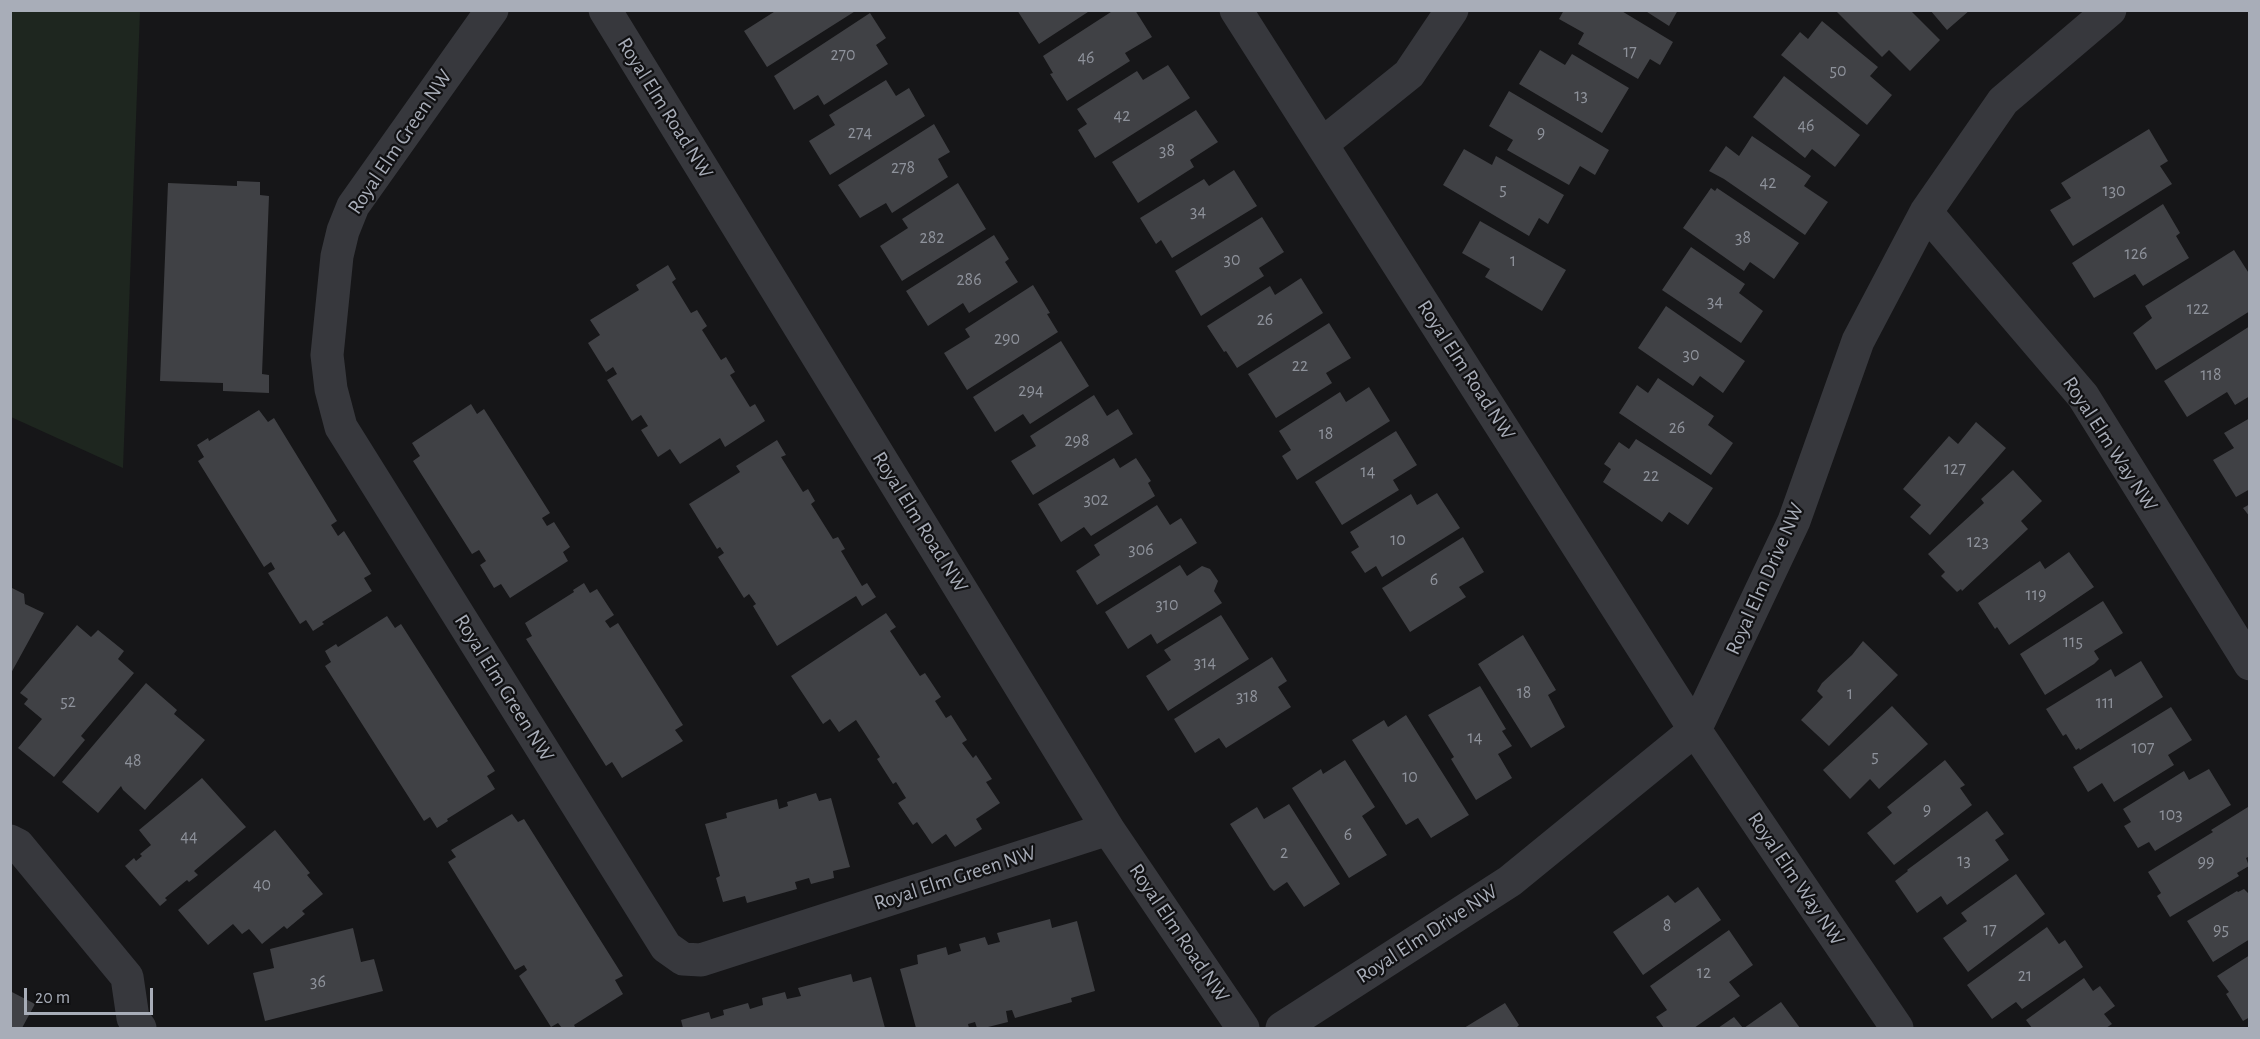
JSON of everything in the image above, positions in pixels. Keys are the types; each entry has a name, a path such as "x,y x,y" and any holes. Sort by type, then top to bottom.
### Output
{"street":[{"name":"Royal Elm Green NW","path":"492,10 353,206 337,256 327,355 331,389 341,427 666,947 684,959 700,960 1108,829"},
{"name":"Royal Elm Road NW","path":"605,10 1108,829 1244,1029"},
{"name":"Royal Elm Road NW","path":"1236,10 1695,730"},
{"path":"1322,144 1409,74 1452,10"},
{"name":"Royal Elm Drive NW","path":"1282,1029 1510,881 1695,730 1794,521 1858,341 1926,212 2003,101 2110,10"},
{"name":"Royal Elm Way NW","path":"1926,212 2083,396 2250,664"},
{"name":"Royal Elm Way NW","path":"1695,730 1897,1029"},
{"path":"10,841 18,845 127,977 132,1025"}],"shaded area":[{"path":"11,10 140,11 123,468 11,417"}],"building":[{"path":"777,10 857,10 767,67 744,31"},
{"path":"1017,10 1091,10 1039,44"},
{"path":"1114,10 1135,10 1152,37 1125,53 1130,61 1067,101 1050,74 1053,73 1043,56"},
{"path":"1564,10 1620,10 1673,42 1660,65 1650,59 1638,79 1578,44 1584,33 1559,19"},
{"path":"1644,10 1678,10 1669,26"},
{"path":"1835,10 1910,10 1940,40 1910,71 1889,50 1882,57"},
{"path":"1930,10 1970,10 1947,30"},
{"path":"870,13 886,38 876,45 888,64 824,105 818,95 794,110 774,76"},
{"path":"1822,21 1878,67 1870,76 1892,95 1867,125 1781,55 1800,32 1808,39"},
{"path":"1540,50 1565,65 1572,54 1629,88 1602,133 1519,84"},
{"path":"1168,65 1190,98 1095,158 1078,130 1087,124 1077,109 1137,71 1143,80"},
{"path":"1784,76 1860,135 1835,167 1812,149 1805,158 1753,117"},
{"path":"886,80 896,96 909,88 925,116 830,175 809,141 835,125 829,115"},
{"path":"1509,91 1609,150 1595,175 1580,166 1569,185 1507,150 1513,140 1489,126"},
{"path":"1196,110 1218,142 1190,160 1194,167 1138,203 1112,162"},
{"path":"934,124 950,152 938,159 948,177 892,213 886,203 860,218 838,185"},
{"path":"2149,129 2168,161 2160,166 2172,184 2073,246 2050,210 2071,198 2061,183"},
{"path":"1752,136 1811,176 1804,186 1828,202 1805,235 1709,171 1726,146 1739,156"},
{"path":"1464,149 1492,165 1496,156 1564,195 1548,224 1539,218 1529,236 1443,185"},
{"path":"1234,170 1257,206 1172,258 1161,240 1156,244 1140,218 1204,179 1209,186"},
{"path":"237,181 260,182 260,195 269,196 262,374 269,375 269,393 223,391 223,383 160,381 168,183 237,186"},
{"path":"958,183 986,229 902,281 880,246 908,228 902,219"},
{"path":"1711,188 1715,191 1717,188 1799,243 1774,279 1750,262 1744,271 1683,228"},
{"path":"2163,204 2180,233 2176,236 2189,258 2143,286 2135,274 2094,298 2072,263"},
{"path":"1262,217 1284,252 1259,268 1264,276 1201,316 1175,271"},
{"path":"1480,221 1566,270 1542,311 1485,277 1490,269 1462,253"},
{"path":"994,235 1009,259 1005,262 1018,282 969,313 963,303 928,326 906,291"},
{"path":"1691,247 1745,284 1739,293 1763,311 1741,343 1662,290"},
{"path":"2234,250 2250,275 2250,311 2156,370 2133,333 2152,318 2145,306"},
{"path":"668,265 676,279 672,282 691,313 697,310 707,326 702,330 721,360 726,357 735,372 730,375 750,407 755,404 765,421 725,447 720,438 680,464 670,449 658,457 641,430 648,426 641,415 632,421 607,380 617,374 613,367 606,372 588,343 600,335 590,320 639,290 636,285"},
{"path":"1301,278 1323,313 1237,368 1207,326 1270,286 1275,295"},
{"path":"1033,285 1050,313 1047,314 1058,332 967,390 944,353 970,337 965,329"},
{"path":"1666,306 1745,361 1723,393 1700,376 1693,386 1638,348"},
{"path":"1329,323 1351,358 1326,373 1332,383 1276,418 1248,374"},
{"path":"2250,326 2250,396 2235,405 2227,392 2187,417 2164,381"},
{"path":"1061,341 1089,386 1030,424 1023,414 995,432 973,397"},
{"path":"1658,378 1714,416 1708,425 1733,443 1711,475 1619,413 1637,385 1648,393"},
{"path":"1369,387 1390,421 1297,480 1282,456 1291,450 1279,431 1340,392 1346,402"},
{"path":"1094,395 1107,416 1118,409 1133,434 1033,495 1011,461 1036,446 1030,436"},
{"path":"471,404 477,414 484,409 550,513 542,518 547,526 554,522 570,547 563,552 568,561 510,598 501,584 494,588 480,565 486,561 479,550 472,554 413,461 420,456 412,443"},
{"path":"259,410 268,422 274,418 337,521 331,525 338,536 344,531 371,574 364,578 372,591 322,622 324,624 313,631 306,620 300,624 268,573 275,569 271,562 264,567 198,461 204,457 197,445 208,438 209,441"},
{"path":"2250,418 2250,489 2236,497 2213,460 2234,448 2224,433"},
{"path":"1976,422 2006,448 1930,535 1910,517 1921,505 1903,489 1949,436 1958,444"},
{"path":"1396,431 1417,465 1393,480 1399,490 1342,525 1315,482"},
{"path":"1636,439 1713,488 1688,525 1669,512 1662,522 1603,482 1611,469 1604,464 1619,442 1629,449"},
{"path":"777,440 786,455 781,457 803,492 808,489 815,501 811,504 833,539 838,537 845,549 841,551 862,586 867,583 876,597 862,606 856,596 777,646 753,606 756,604 749,594 744,598 718,557 724,553 720,547 717,549 689,504 740,472 736,466"},
{"path":"1114,458 1120,468 1136,458 1151,481 1148,483 1155,496 1091,536 1084,527 1061,542 1038,504"},
{"path":"2013,470 2042,501 2021,521 2028,529 1962,591 1961,589 1957,592 1941,576 1945,572 1928,554 1984,503 1981,499"},
{"path":"1437,493 1460,528 1382,577 1376,566 1365,573 1351,552 1359,547 1350,532 1411,494 1417,505"},
{"path":"2250,504 2250,517 2243,508"},
{"path":"1157,505 1170,525 1181,518 1197,543 1097,605 1076,571 1100,555 1094,545"},
{"path":"1463,537 1484,572 1459,587 1466,597 1410,632 1382,588"},
{"path":"2069,552 2094,587 2009,645 1978,603 2040,561 2045,569"},
{"path":"1180,565 1187,576 1202,566 1210,569 1218,581 1214,591 1222,603 1157,644 1151,634 1128,649 1105,612"},
{"path":"584,583 590,593 597,589 614,615 605,621 610,628 618,623 683,725 675,730 683,741 622,778 612,762 606,766 526,639 532,636 525,623 574,592 573,590"},
{"path":"10,587 24,594 25,604 44,613 10,675"},
{"path":"2103,601 2123,633 2094,651 2099,659 2094,664 2045,695 2020,654"},
{"path":"886,613 896,627 890,631 920,676 925,673 941,697 935,701 946,718 951,715 967,740 962,743 973,758 976,755 992,779 986,782 1000,803 976,819 982,829 955,847 946,834 932,844 917,822 913,825 898,803 906,798 896,782 893,784 877,759 880,757 856,720 839,732 830,719 823,724 791,676"},
{"path":"1221,615 1249,659 1168,711 1146,676 1171,660 1164,650"},
{"path":"387,616 395,628 401,624 495,771 487,776 495,789 447,819 448,821 437,828 430,817 424,821 325,666 331,662 325,651 336,644 338,647"},
{"path":"77,625 91,637 98,630 124,651 118,659 134,673 81,736 85,740 54,777 18,748 42,719 24,704 28,699 20,693"},
{"path":"1523,635 1556,690 1548,695 1565,727 1531,748 1478,664"},
{"path":"1863,641 1898,675 1829,746 1801,720 1823,697 1817,691 1822,683 1852,655"},
{"path":"1272,657 1287,681 1278,687 1291,707 1226,748 1219,738 1195,753 1174,719"},
{"path":"2141,661 2163,697 2080,750 2079,748 2076,750 2066,734 2063,736 2046,709 2111,669 2115,677"},
{"path":"146,683 177,710 174,714 205,740 145,810 121,786 98,813 62,782"},
{"path":"1480,686 1506,729 1502,731 1512,746 1498,754 1512,778 1476,800 1451,759 1454,757 1428,715"},
{"path":"1892,706 1928,744 1879,789 1870,779 1850,799 1823,770"},
{"path":"2171,707 2192,740 2168,755 2174,765 2114,802 2102,783 2088,792 2073,767"},
{"path":"1406,715 1469,815 1431,838 1418,818 1406,825 1352,740 1384,720 1388,727"},
{"path":"1345,760 1375,807 1362,816 1387,855 1349,878 1292,788 1321,769 1323,774"},
{"path":"1945,760 1965,785 1960,788 1972,805 1894,865 1867,833 1892,813 1887,807"},
{"path":"2209,769 2231,805 2155,851 2149,842 2138,848 2124,826 2131,822 2123,809 2184,771 2189,780"},
{"path":"202,778 246,827 194,871 198,875 189,882 187,880 165,898 167,900 160,906 125,866 134,858 136,861 142,856 140,854 151,845 139,830"},
{"path":"816,793 819,801 831,798 850,867 833,871 834,878 811,884 809,878 795,882 797,889 747,903 745,896 723,902 716,878 720,876 705,824 727,818 726,813 777,799 779,809 788,806 787,802"},
{"path":"1289,804 1340,884 1304,907 1287,882 1274,891 1270,887 1230,824 1257,807 1264,819"},
{"path":"2248,807 2250,856 2246,858 2249,866 2237,873 2239,876 2170,917 2157,896 2161,893 2148,872 2213,832 2211,830"},
{"path":"1987,811 2004,834 1995,840 2009,860 1947,905 1941,896 1917,913 1895,881"},
{"path":"512,814 518,822 524,819 623,976 615,980 623,994 574,1025 573,1028 562,1028 558,1023 551,1027 519,976 527,970 524,965 515,970 448,862 456,857 451,850"},
{"path":"275,830 310,873 307,875 323,894 302,911 305,914 287,929 284,926 262,944 249,929 242,934 233,924 208,945 178,910"},
{"path":"2016,874 2045,914 1968,972 1943,938 1967,921 1961,913"},
{"path":"1698,887 1721,920 1643,975 1613,932 1668,895 1675,903"},
{"path":"2244,889 2250,895 2250,939 2213,962 2187,921"},
{"path":"1050,919 1052,928 1077,921 1095,991 1071,998 1072,1002 1015,1018 1012,1010 1006,1011 1008,1022 984,1028 977,1028 975,1022 968,1024 969,1028 916,1028 900,969 918,964 917,955 946,947 948,955 961,951 959,944 985,937 988,945 1000,942 997,933"},
{"path":"2047,927 2059,944 2065,940 2083,967 2022,1009 2016,1002 1992,1019 1967,985"},
{"path":"353,928 361,962 374,959 383,991 265,1021 253,973 274,968 270,949"},
{"path":"1729,930 1753,965 1729,982 1740,996 1694,1028 1664,1028 1656,1017 1667,1010 1650,986"},
{"path":"2250,955 2250,1017 2243,1021 2226,994 2229,992 2217,976"},
{"path":"851,974 853,982 871,977 885,1028 683,1028 681,1020 709,1012 711,1019 724,1015 723,1010 748,1003 750,1009 763,1005 762,998 785,992 787,999 801,996 798,988"},
{"path":"2084,978 2093,991 2100,986 2115,1006 2104,1014 2112,1024 2106,1028 2032,1028 2026,1020"},
{"path":"10,991 35,1004 22,1028 10,1028"},
{"path":"1781,1002 1800,1028 1744,1028"},
{"path":"1505,1003 1519,1025 1516,1028 1464,1028"},
{"path":"1734,1017 1743,1028 1718,1028"}]}
